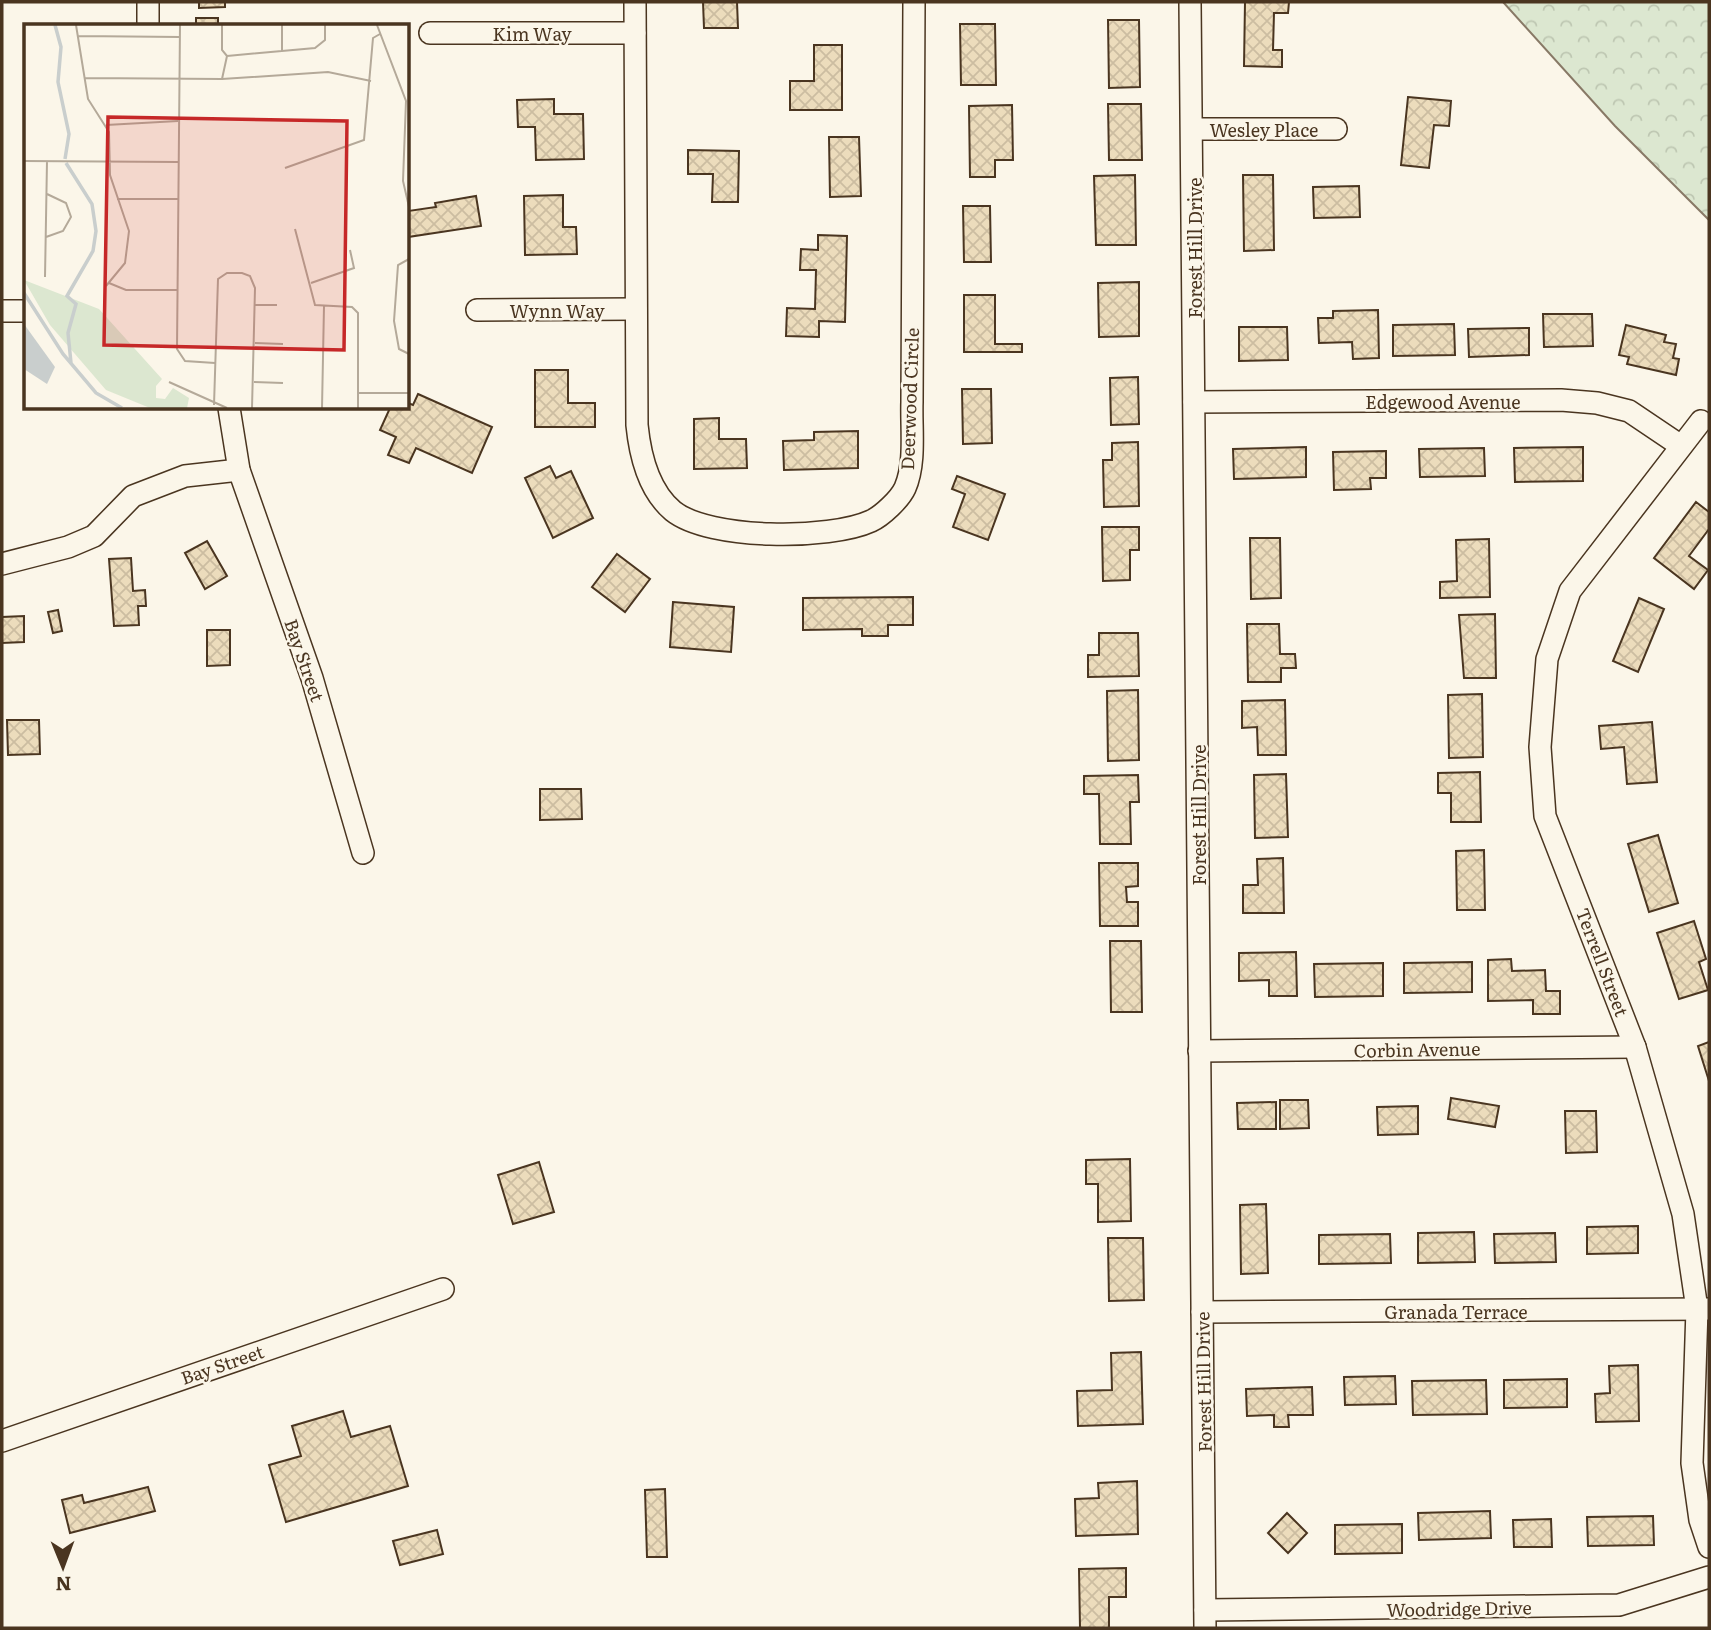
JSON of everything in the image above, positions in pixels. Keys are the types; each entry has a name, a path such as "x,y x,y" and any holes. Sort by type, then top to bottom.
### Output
{"street":[{"path":"148,2 148,24"},
{"name":"Deerwood Circle","path":"635,2 637,425 641,457 656,490 673,511 697,524 782,533 842,530 873,520 891,505 905,488 911,459 914,2"},
{"name":"Forest Hill Drive","path":"1190,2 1205,1619"},
{"name":"Kim Way","path":"430,33 635,33"},
{"name":"Wesley Place","path":"1193,129 1335,129"},
{"name":"Wynn Way","path":"477,310 636,309"},
{"path":"2,311 24,311"},
{"name":"Edgewood Avenue","path":"1194,402 1561,400 1597,403 1629,411 1681,446"},
{"name":"Bay Street","path":"229,410 239,470 312,678 363,853"},
{"name":"Terrell Street","path":"1701,421 1570,591 1546,659 1539,747 1545,816 1636,1047 1683,1214 1703,1309 1692,1463 1700,1521 1709,1547"},
{"path":"2,564 68,548 94,536 134,496 185,476 239,470"},
{"name":"Corbin Avenue","path":"1199,1051 1636,1047"},
{"name":"Bay Street","path":"2,1441 443,1289"},
{"name":"Granada Terrace","path":"1202,1312 1703,1309"},
{"name":"Woodridge Drive","path":"1205,1619 1619,1605 1709,1577"}],"green space":[{"path":"1503,2 1709,2 1709,220 1615,126"}],"building":[{"path":"199,2 225,2 225,7 199,8"},
{"path":"703,2 737,2 738,28 704,28"},
{"path":"1245,2 1289,2 1288,13 1274,13 1273,50 1282,50 1282,67 1244,66"},
{"path":"196,18 218,18 218,24 196,24"},
{"path":"1108,20 1139,20 1140,87 1109,88"},
{"path":"960,24 995,24 996,85 961,85"},
{"path":"814,45 842,45 842,110 790,110 790,81 814,81"},
{"path":"1408,97 1451,101 1449,126 1434,125 1429,168 1401,165"},
{"path":"554,99 554,114 583,114 584,159 536,160 535,127 518,127 517,100"},
{"path":"1108,104 1141,104 1142,160 1109,160"},
{"path":"1012,105 1013,160 995,160 995,177 970,177 969,106"},
{"path":"829,137 859,137 861,196 830,197"},
{"path":"688,150 739,151 738,202 712,202 713,174 688,174"},
{"path":"1135,175 1136,245 1096,245 1094,176"},
{"path":"1243,175 1273,175 1274,250 1244,251"},
{"path":"1359,186 1360,217 1314,218 1313,187"},
{"path":"563,195 563,227 576,227 577,254 525,255 524,196"},
{"path":"476,196 481,226 410,237 410,211 436,207 435,203"},
{"path":"963,206 990,206 991,262 964,262"},
{"path":"818,235 847,236 845,322 819,321 819,337 786,336 787,308 815,309 816,270 800,270 801,249 818,250"},
{"path":"1139,282 1139,336 1099,337 1098,283"},
{"path":"964,295 995,295 995,344 1022,344 1022,352 964,352"},
{"path":"1378,310 1379,358 1353,359 1352,342 1319,343 1318,318 1333,318 1333,311"},
{"path":"1543,314 1592,314 1593,346 1544,347"},
{"path":"1454,324 1455,355 1393,356 1393,325"},
{"path":"1626,325 1666,335 1664,342 1676,344 1673,358 1679,359 1676,375 1627,364 1629,357 1619,355"},
{"path":"1239,327 1287,327 1288,360 1239,361"},
{"path":"1529,328 1529,355 1469,357 1468,329"},
{"path":"535,370 568,370 568,403 595,403 595,427 535,427"},
{"path":"1138,377 1139,424 1111,425 1110,378"},
{"path":"962,389 991,389 992,443 963,444"},
{"path":"418,394 492,427 472,473 416,448 409,463 388,455 396,437 380,430 389,410 410,410 410,404 413,405"},
{"path":"719,418 719,439 746,439 747,468 694,469 694,419"},
{"path":"858,431 858,468 784,470 783,441 814,440 814,432"},
{"path":"1138,442 1139,506 1104,507 1103,460 1112,460 1112,443"},
{"path":"1306,447 1306,477 1234,479 1233,449"},
{"path":"1583,447 1583,481 1515,482 1514,448"},
{"path":"1484,448 1485,476 1420,477 1419,449"},
{"path":"1386,451 1386,478 1370,478 1371,489 1334,490 1333,452"},
{"path":"550,466 556,478 571,471 593,518 553,538 525,478"},
{"path":"957,476 1005,494 988,540 953,527 965,494 952,489"},
{"path":"1696,502 1709,512 1709,529 1689,556 1708,570 1694,589 1654,558"},
{"path":"1102,527 1139,527 1139,550 1130,550 1130,580 1103,581"},
{"path":"1250,538 1280,538 1281,598 1251,599"},
{"path":"1489,539 1490,597 1440,598 1440,582 1457,581 1456,540"},
{"path":"207,541 227,576 205,589 185,553"},
{"path":"617,554 650,579 625,612 592,587"},
{"path":"131,558 133,591 145,590 146,606 138,606 139,625 114,626 109,559"},
{"path":"913,597 913,625 888,625 888,636 862,636 862,629 803,630 803,598"},
{"path":"1639,598 1664,609 1638,672 1613,661"},
{"path":"673,602 734,607 731,652 670,647"},
{"path":"58,610 62,631 53,633 48,612"},
{"path":"1495,614 1496,678 1464,678 1459,615"},
{"path":"24,616 24,642 2,643 2,617"},
{"path":"1247,624 1279,624 1280,654 1295,654 1296,668 1281,668 1281,682 1248,682"},
{"path":"207,630 230,630 230,665 207,666"},
{"path":"1099,633 1138,633 1139,676 1088,677 1088,655 1099,655"},
{"path":"1138,690 1139,760 1108,761 1107,691"},
{"path":"1482,694 1483,757 1449,758 1448,695"},
{"path":"1285,700 1286,755 1258,755 1257,727 1242,728 1242,701"},
{"path":"7,720 39,720 40,754 8,755"},
{"path":"1652,722 1657,782 1627,784 1624,747 1601,749 1599,726"},
{"path":"1480,772 1481,822 1451,822 1451,793 1438,793 1438,773"},
{"path":"1286,774 1288,837 1255,838 1254,775"},
{"path":"1138,775 1139,802 1130,802 1131,844 1100,844 1099,794 1084,794 1084,776"},
{"path":"540,789 581,789 582,819 540,820"},
{"path":"1658,835 1678,903 1649,912 1628,844"},
{"path":"1484,850 1485,910 1457,910 1456,851"},
{"path":"1283,858 1284,913 1243,913 1243,885 1258,885 1257,859"},
{"path":"1099,863 1138,863 1138,886 1126,887 1127,902 1138,902 1138,926 1100,926"},
{"path":"1694,921 1706,959 1699,962 1708,990 1679,999 1657,933"},
{"path":"1110,941 1141,941 1142,1012 1111,1012"},
{"path":"1296,952 1297,996 1269,996 1269,980 1239,981 1239,953"},
{"path":"1511,959 1512,971 1545,970 1546,991 1560,991 1560,1014 1533,1014 1533,1000 1488,1001 1488,960"},
{"path":"1472,962 1472,992 1404,993 1404,963"},
{"path":"1383,963 1383,996 1315,997 1314,964"},
{"path":"1709,1042 1709,1081 1698,1046"},
{"path":"1451,1098 1499,1106 1495,1127 1448,1119"},
{"path":"1280,1100 1308,1100 1309,1128 1280,1129"},
{"path":"1276,1102 1276,1129 1238,1129 1237,1103"},
{"path":"1418,1106 1418,1134 1378,1135 1377,1107"},
{"path":"1565,1111 1596,1111 1597,1152 1566,1153"},
{"path":"1130,1159 1131,1221 1098,1222 1098,1184 1086,1184 1086,1160"},
{"path":"539,1162 554,1212 513,1224 498,1175"},
{"path":"1266,1204 1268,1273 1241,1274 1240,1205"},
{"path":"1638,1226 1638,1253 1587,1254 1587,1227"},
{"path":"1474,1232 1475,1262 1418,1263 1418,1233"},
{"path":"1555,1233 1556,1262 1495,1263 1494,1234"},
{"path":"1390,1234 1391,1263 1319,1264 1319,1235"},
{"path":"1108,1238 1143,1238 1144,1300 1109,1301"},
{"path":"1141,1352 1143,1424 1078,1426 1077,1391 1112,1390 1111,1353"},
{"path":"1638,1365 1639,1421 1596,1422 1595,1394 1610,1393 1609,1366"},
{"path":"1395,1376 1396,1404 1345,1405 1344,1377"},
{"path":"1567,1379 1567,1407 1504,1408 1504,1380"},
{"path":"1486,1380 1487,1414 1413,1415 1412,1381"},
{"path":"1312,1387 1313,1415 1288,1415 1289,1427 1274,1427 1274,1415 1247,1416 1246,1389"},
{"path":"343,1411 351,1437 390,1426 408,1486 286,1522 269,1465 301,1456 292,1426"},
{"path":"1137,1481 1138,1534 1076,1536 1075,1499 1099,1498 1098,1483"},
{"path":"148,1487 155,1511 70,1533 62,1500 82,1495 84,1503"},
{"path":"665,1489 667,1557 647,1557 645,1490"},
{"path":"1490,1511 1491,1538 1419,1540 1418,1513"},
{"path":"1287,1513 1307,1533 1288,1553 1268,1533"},
{"path":"1653,1516 1654,1545 1588,1546 1587,1517"},
{"path":"1551,1519 1552,1547 1514,1547 1513,1520"},
{"path":"1402,1524 1402,1553 1335,1554 1335,1525"},
{"path":"437,1530 443,1554 400,1565 393,1541"},
{"path":"1126,1568 1126,1597 1109,1597 1109,1628 1080,1628 1079,1569"}]}
